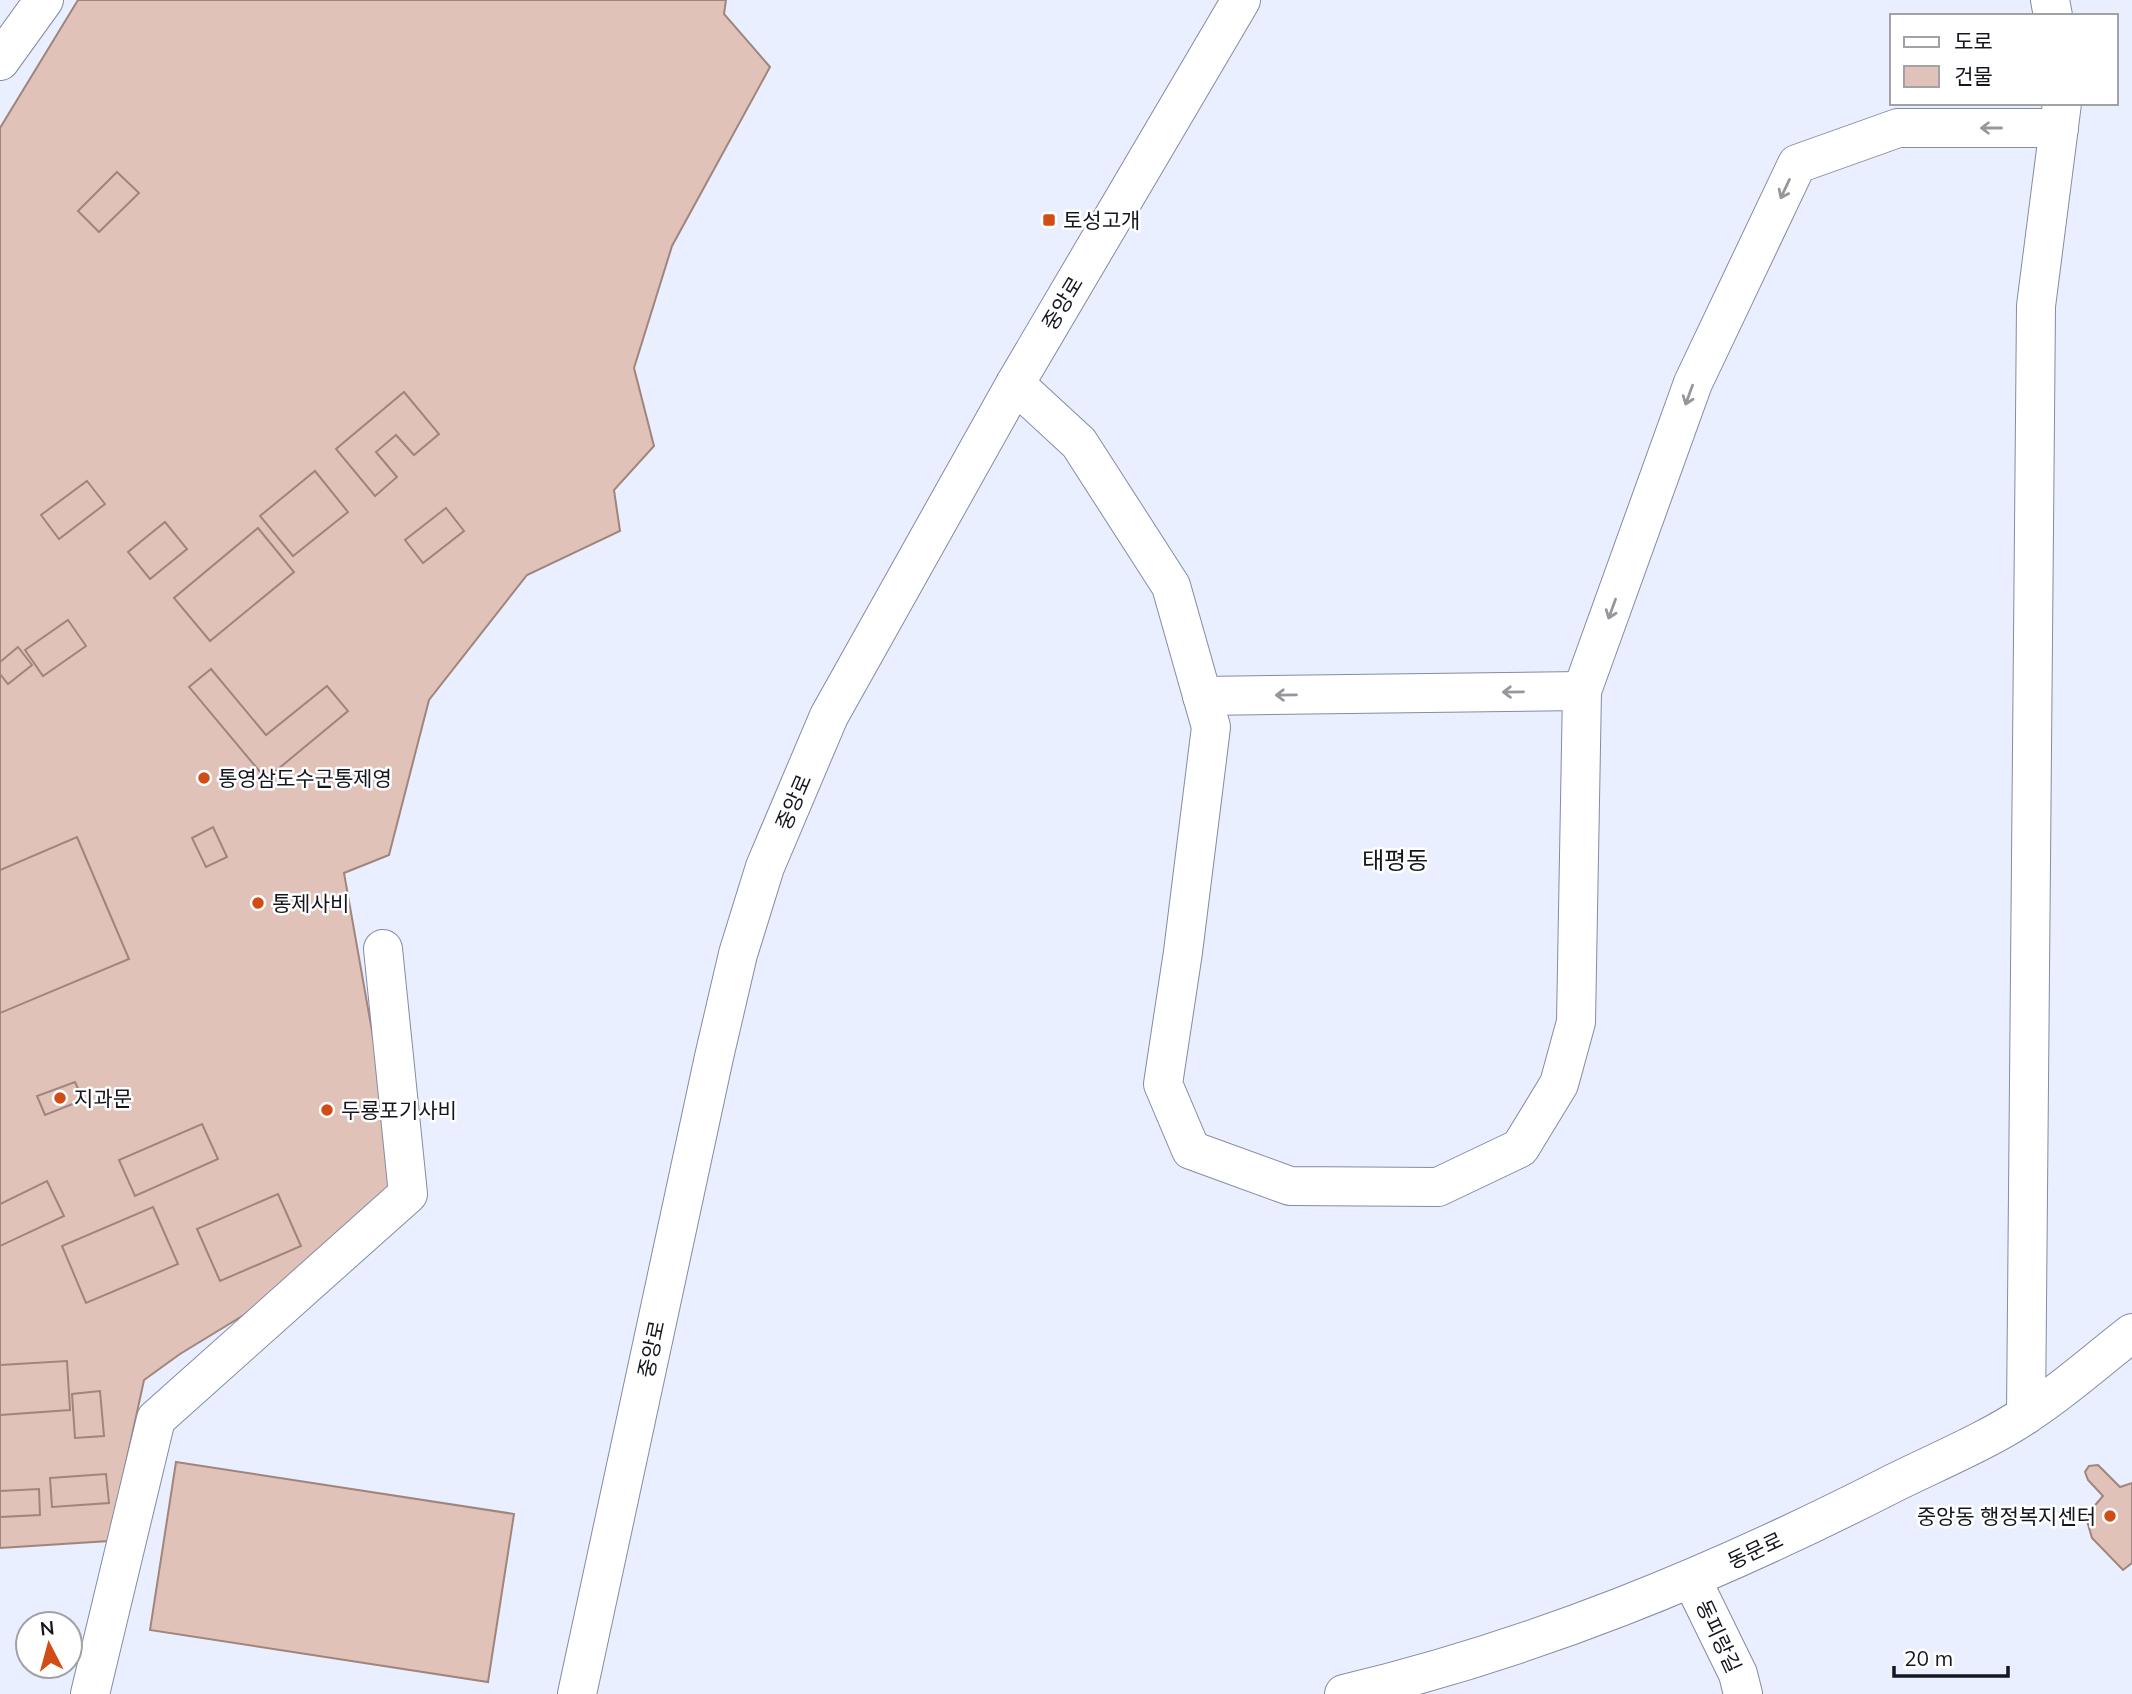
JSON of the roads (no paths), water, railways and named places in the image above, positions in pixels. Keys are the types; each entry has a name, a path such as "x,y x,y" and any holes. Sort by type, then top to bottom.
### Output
{"street":[{"path":"0,61 44,0"},
{"name":"중앙로","path":"577,1694 737,954 765,867 829,716 1015,384 1241,0"},
{"path":"1015,384 1079,443 1171,586 1211,727 1183,952 1163,1084 1191,1150 1290,1186 1438,1187 1520,1148 1559,1083 1576,1022 1582,691 1693,383 1797,164 1898,128 2060,116 2036,306 2026,1415"},
{"path":"1202,696 1582,691"},
{"path":"90,1694 156,1419 408,1194 383,949"},
{"name":"동문로","path":"1344,1694 1415,1677 1531,1643 1692,1580 1844,1508 2026,1415 2132,1333"},
{"name":"동피랑길","path":"1692,1580 1738,1674 1742,1694"}],"place":[{"name":"토성고개","path":"1049,220"},
{"name":"통영삼도수군통제영","path":"204,778"},
{"name":"통제사비","path":"258,903"},
{"name":"지과문","path":"60,1098"},
{"name":"두룡포기사비","path":"327,1110"},
{"name":"중앙동 행정복지센터","path":"2110,1516"}],"district":[{"name":"태평동","path":"1395,860"}]}
